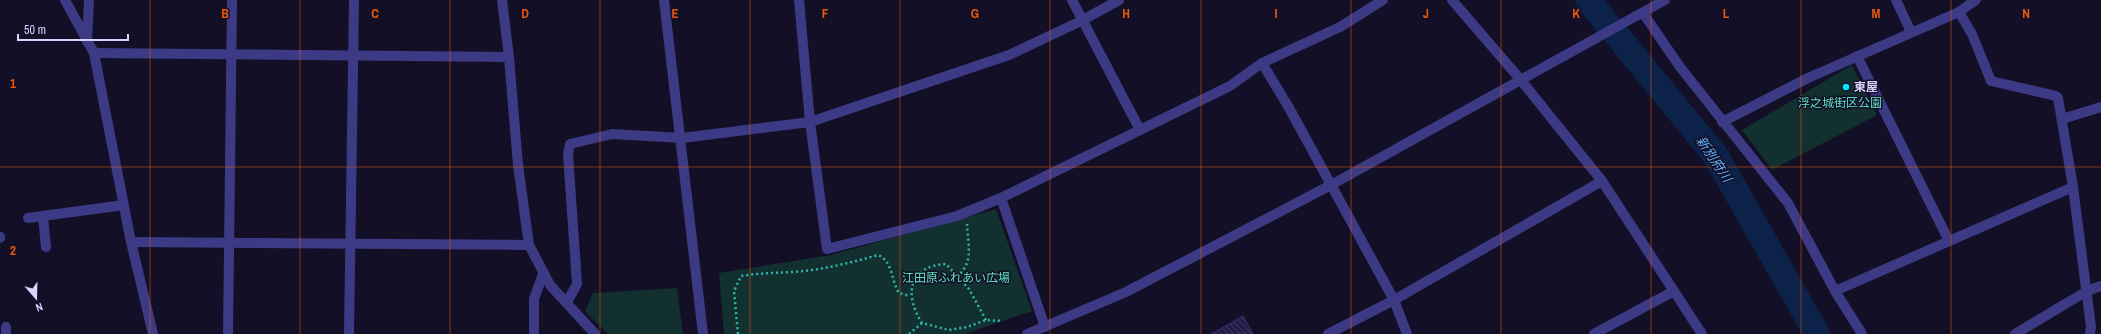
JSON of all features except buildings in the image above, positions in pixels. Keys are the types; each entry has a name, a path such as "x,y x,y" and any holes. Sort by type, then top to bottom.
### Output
{"street":[{"path":"65,0 94,53 131,242 153,334"},
{"path":"87,41 89,0"},
{"path":"228,334 232,0"},
{"path":"350,334 354,0"},
{"path":"502,0 509,57 518,165 529,245 550,285 595,334"},
{"path":"664,0 682,138 704,334"},
{"path":"799,0 810,122 827,249 957,216 1001,198 1230,86 1262,63 1340,27 1383,0"},
{"path":"1072,0 1081,21 1140,130"},
{"path":"567,302 577,284 568,154 570,144 612,134 682,138 810,122 1009,55 1081,21 1119,0"},
{"path":"1452,0 1520,79 1602,181 1702,334"},
{"path":"1027,334 1126,292 1331,185 1665,0"},
{"path":"1896,0 1911,32"},
{"path":"1722,122 1808,78 1959,12 1976,0"},
{"path":"1959,12 1972,34 1991,81 2056,96 2058,98 2073,186 2087,291 2091,327 2090,334"},
{"path":"1643,13 1680,67 1722,122 1788,203 1835,291 1862,334"},
{"path":"94,53 231,53 353,57 509,57"},
{"path":"1858,56 1949,241"},
{"path":"1262,63 1394,300 1407,334"},
{"path":"2062,119 2101,107"},
{"path":"1328,334 1394,300 1602,181"},
{"path":"1835,291 2073,186"},
{"path":"1001,198 1045,327"},
{"path":"28,218 124,205"},
{"path":"42,216 46,247"},
{"path":"131,242 529,245"},
{"path":"534,334 534,298 543,274"},
{"path":"2015,334 2087,291 2101,286"},
{"path":"1594,334 1674,291"}],"path":[{"path":"957,277 968,267 967,217"},
{"path":"738,334 734,292 741,276 832,267 878,255 883,257 890,266 895,287 899,293 910,296"},
{"path":"986,320 969,290 946,264 935,265 924,271 914,280 910,296 916,314 922,323 949,330 967,327 986,320 1002,321"},
{"path":"909,334 922,323"}],"green space":[{"name":"浮之城街区公園","path":"1852,65 1877,115 1772,170 1742,130"},
{"name":"江田原ふれあい広場","path":"996,209 1032,311 965,334 724,334 719,273 831,255"},
{"path":"677,288 683,334 608,334 585,311 593,293"}],"waterway":[{"name":"新別府川","path":"1588,0 1716,156 1817,334"}],"place":[{"name":"東屋","path":"1846,87"}]}
